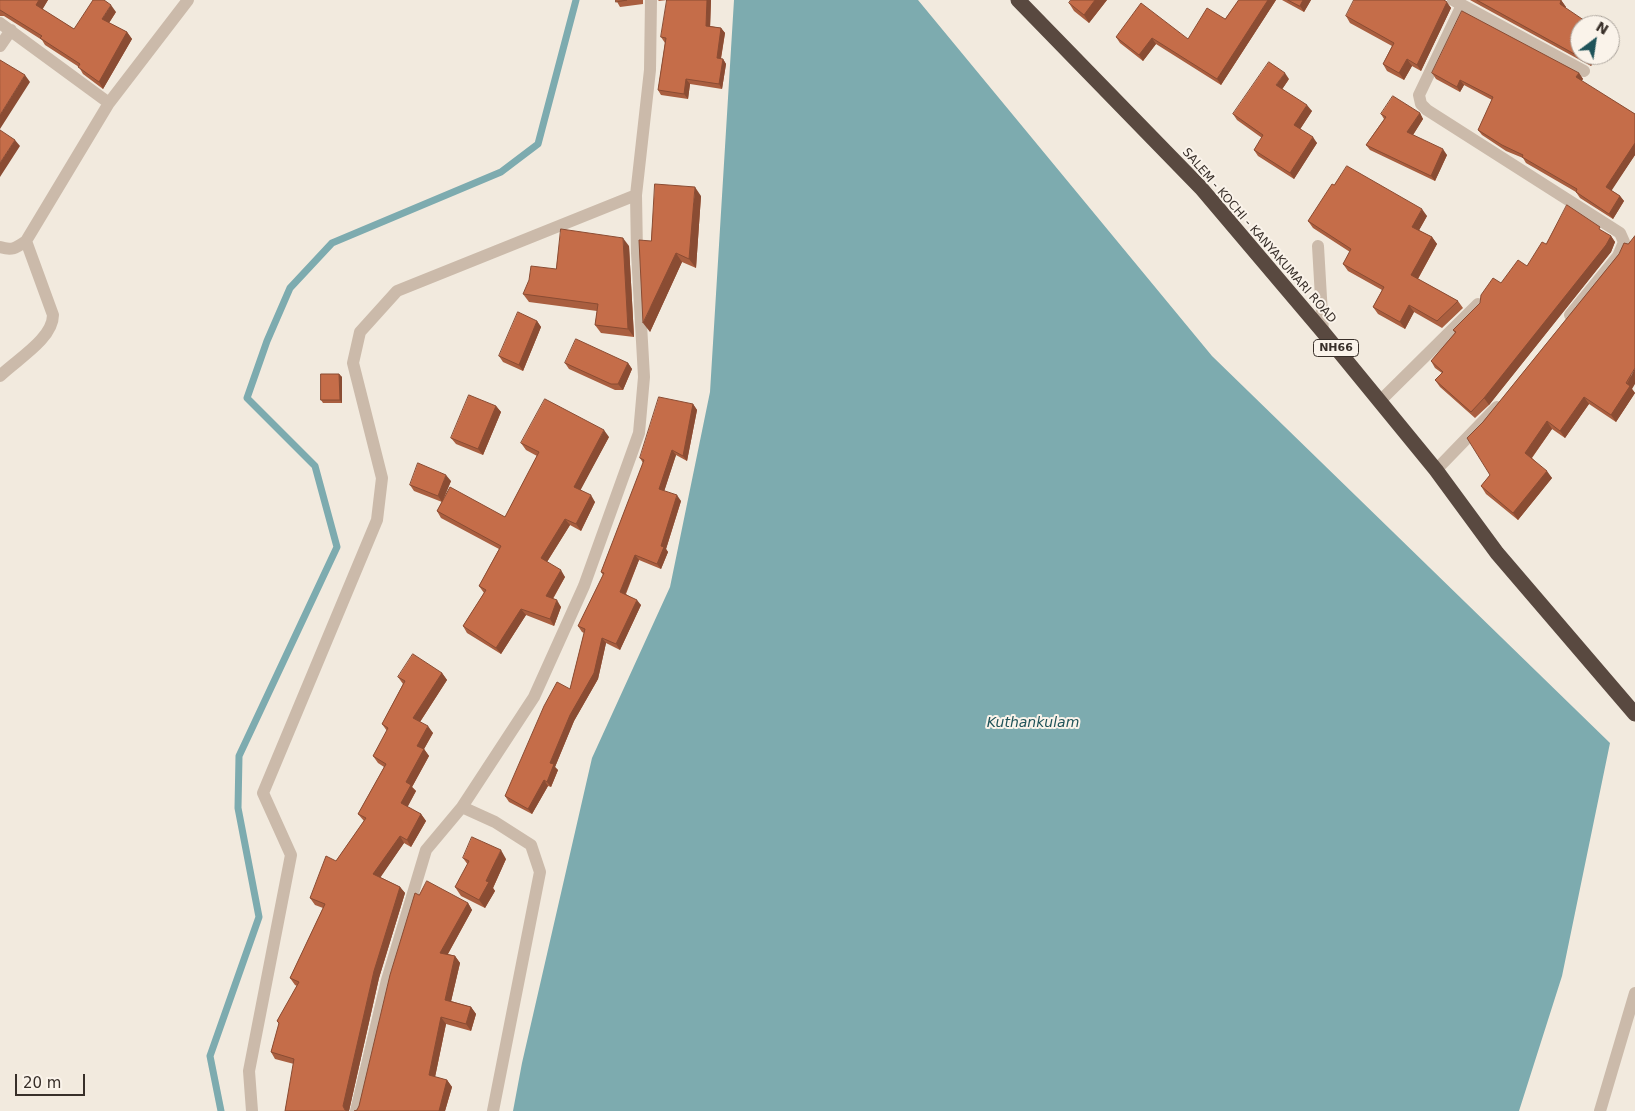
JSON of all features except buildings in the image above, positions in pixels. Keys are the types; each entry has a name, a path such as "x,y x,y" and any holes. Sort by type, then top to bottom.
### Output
{"highway":[{"name":"SALEM - KOCHI - KANYAKUMARI ROAD","path":"1018,0 1201,188 1323,332 1436,470 1497,553 1635,714"}],"street":[{"path":"0,247 7,250 16,249 26,241 109,102 188,0"},
{"path":"356,1111 387,980 426,850 462,807 534,697 584,586 639,433 644,377 637,253 636,195 650,70 650,0"},
{"path":"1561,326 1618,256 1624,242 1620,233 1427,110 1420,104 1419,95 1458,2 1584,71"},
{"path":"0,46 5,26 109,102"},
{"path":"252,1111 249,1071 290,855 263,793 377,520 382,478 353,363 360,332 397,291 636,195"},
{"path":"0,376 41,340 53,322 53,315 26,241"},
{"path":"1318,246 1323,332"},
{"path":"1380,401 1478,304"},
{"path":"1436,470 1495,410 1507,395"},
{"path":"462,807 495,822 531,845 540,872 493,1111"},
{"path":"1600,1111 1635,993"}],"water":[{"name":"Kuthankulam","path":"734,0 918,0 1212,356 1610,743 1562,976 1519,1111 513,1111 522,1063 592,758 670,587 710,392"}],"waterway":[{"path":"221,1111 210,1056 259,917 238,808 239,756 337,547 315,466 247,398 267,341 290,288 332,243 501,172 538,144 576,0"}]}
